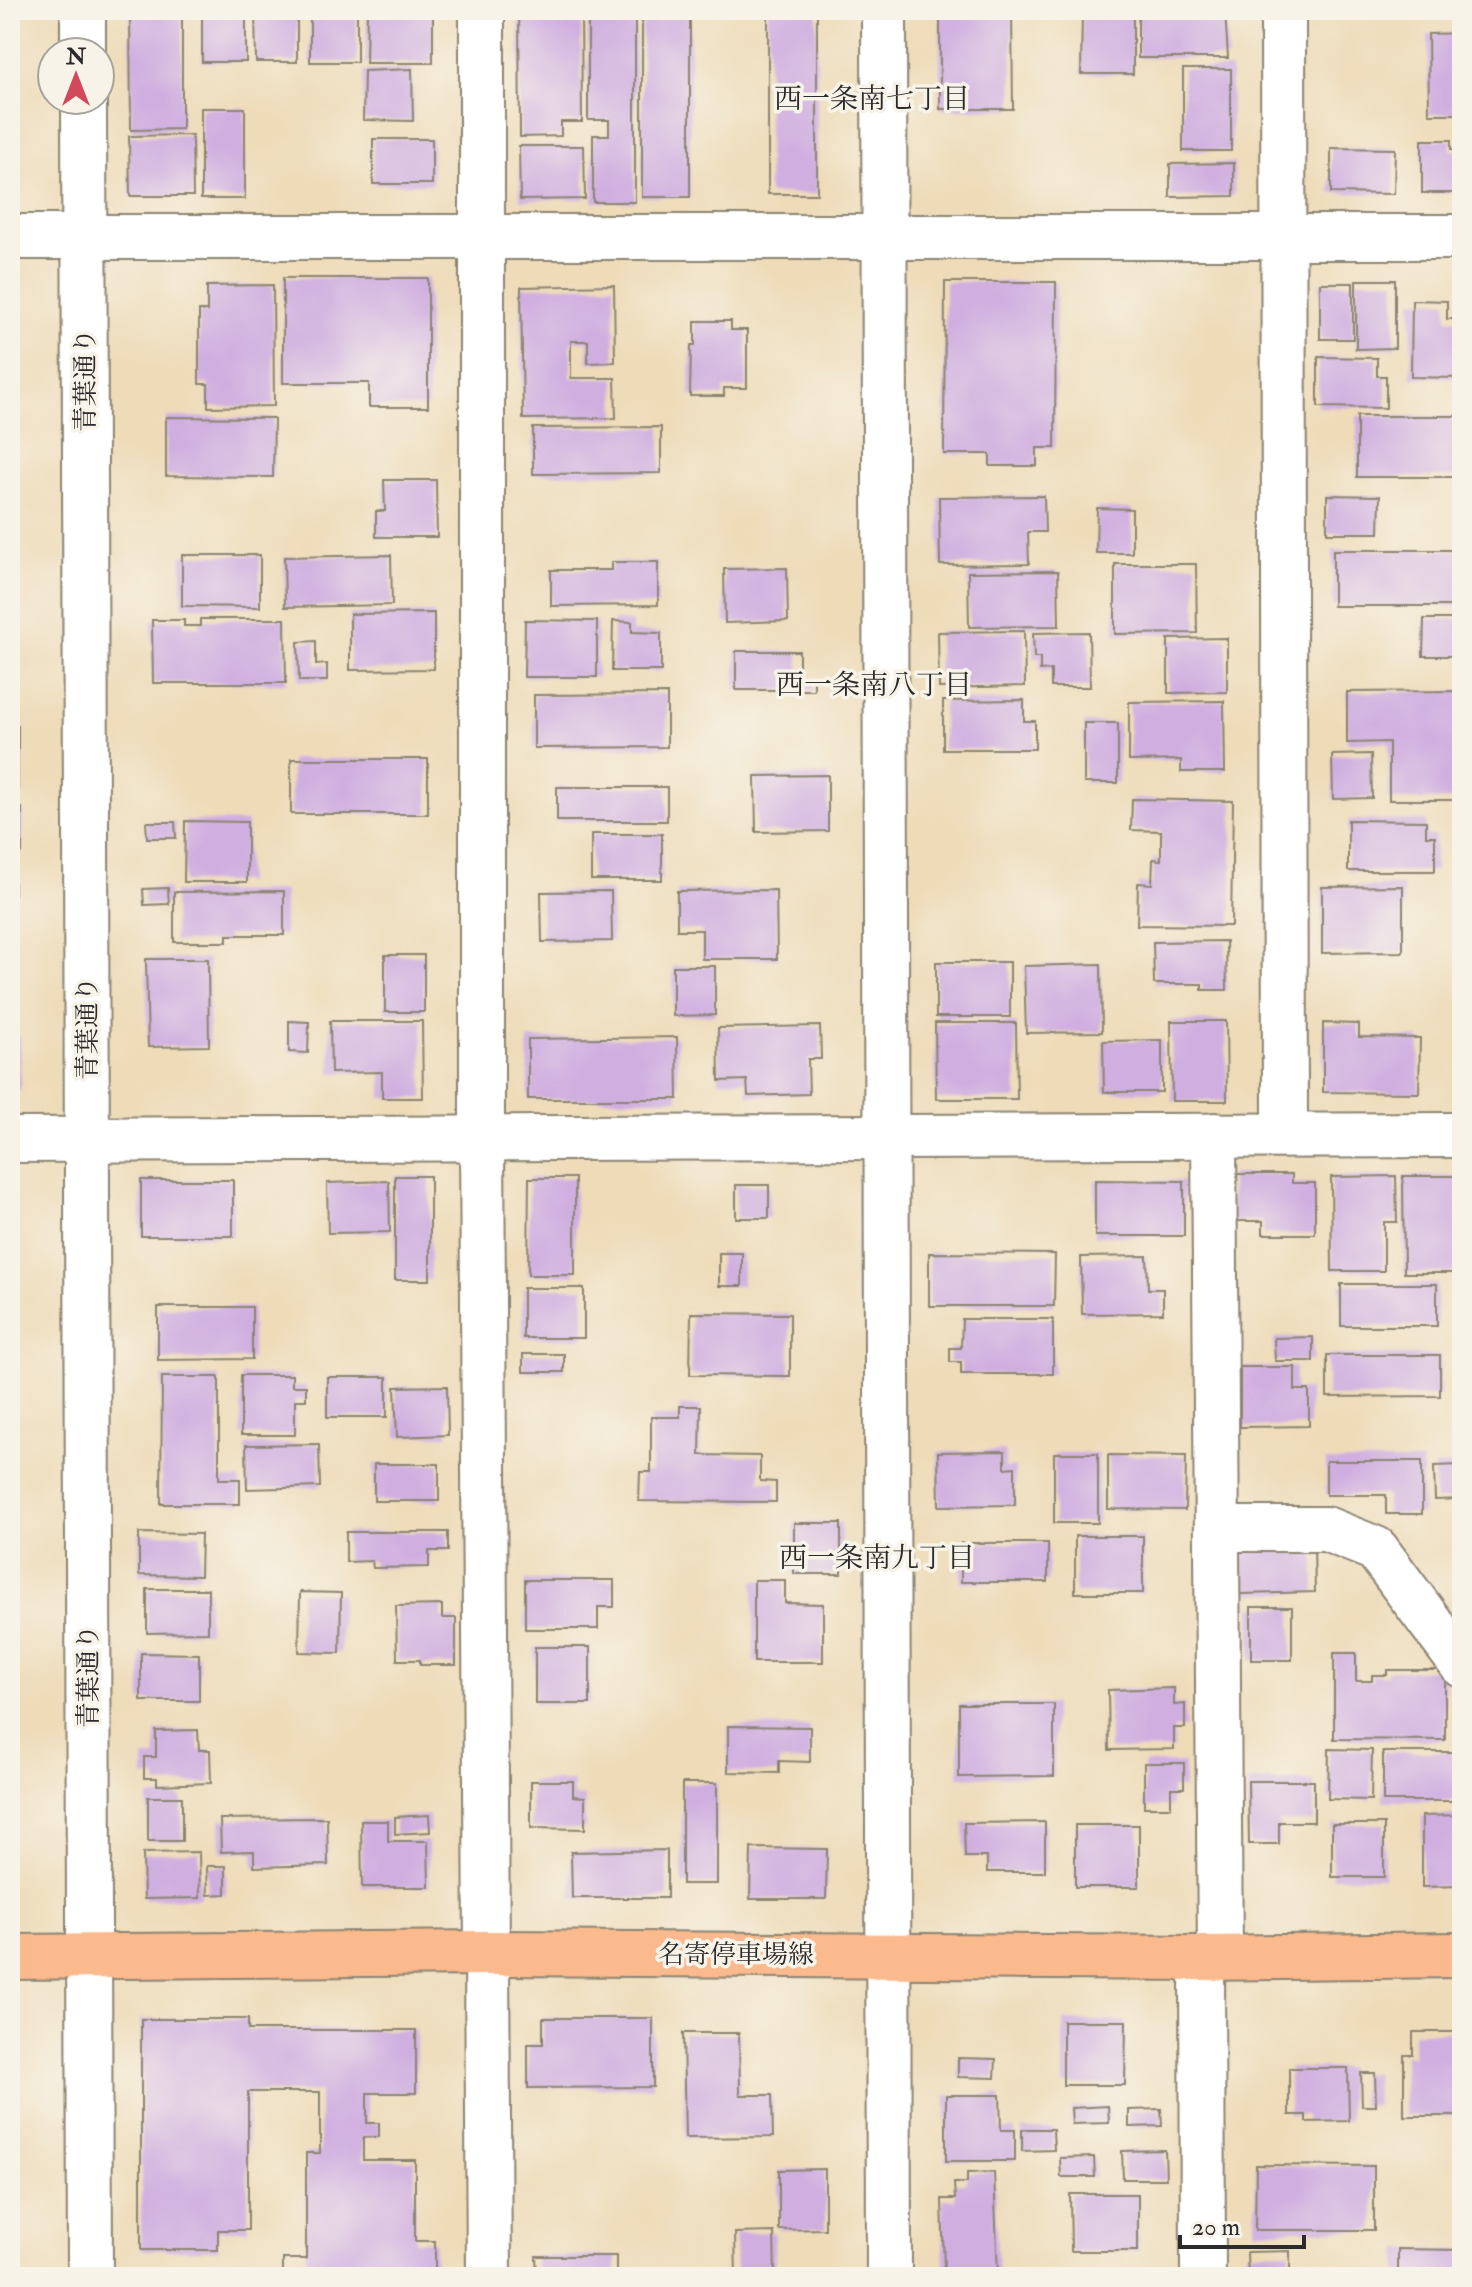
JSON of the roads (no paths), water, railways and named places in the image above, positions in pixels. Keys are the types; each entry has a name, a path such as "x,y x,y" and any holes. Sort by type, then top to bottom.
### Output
{"main road":[{"name":"名寄停車場線","path":"10,1957 488,1953 1211,1958 1462,1955"}],"street":[{"path":"83,10 83,36"},
{"path":"482,10 482,1138 489,2277"},
{"path":"884,10 889,1138 889,2277"},
{"path":"1283,10 1285,1134"},
{"name":"青葉通り","path":"84,116 90,2277"},
{"path":"10,237 1462,237"},
{"path":"1203,2277 1217,1529 1214,1135"},
{"path":"10,1140 1462,1135"},
{"path":"1217,1529 1326,1529 1376,1549 1462,1665"}],"district":[{"name":"西一条南七丁目","path":"872,99"},
{"name":"西一条南八丁目","path":"874,685"},
{"name":"西一条南九丁目","path":"877,1558"}]}
